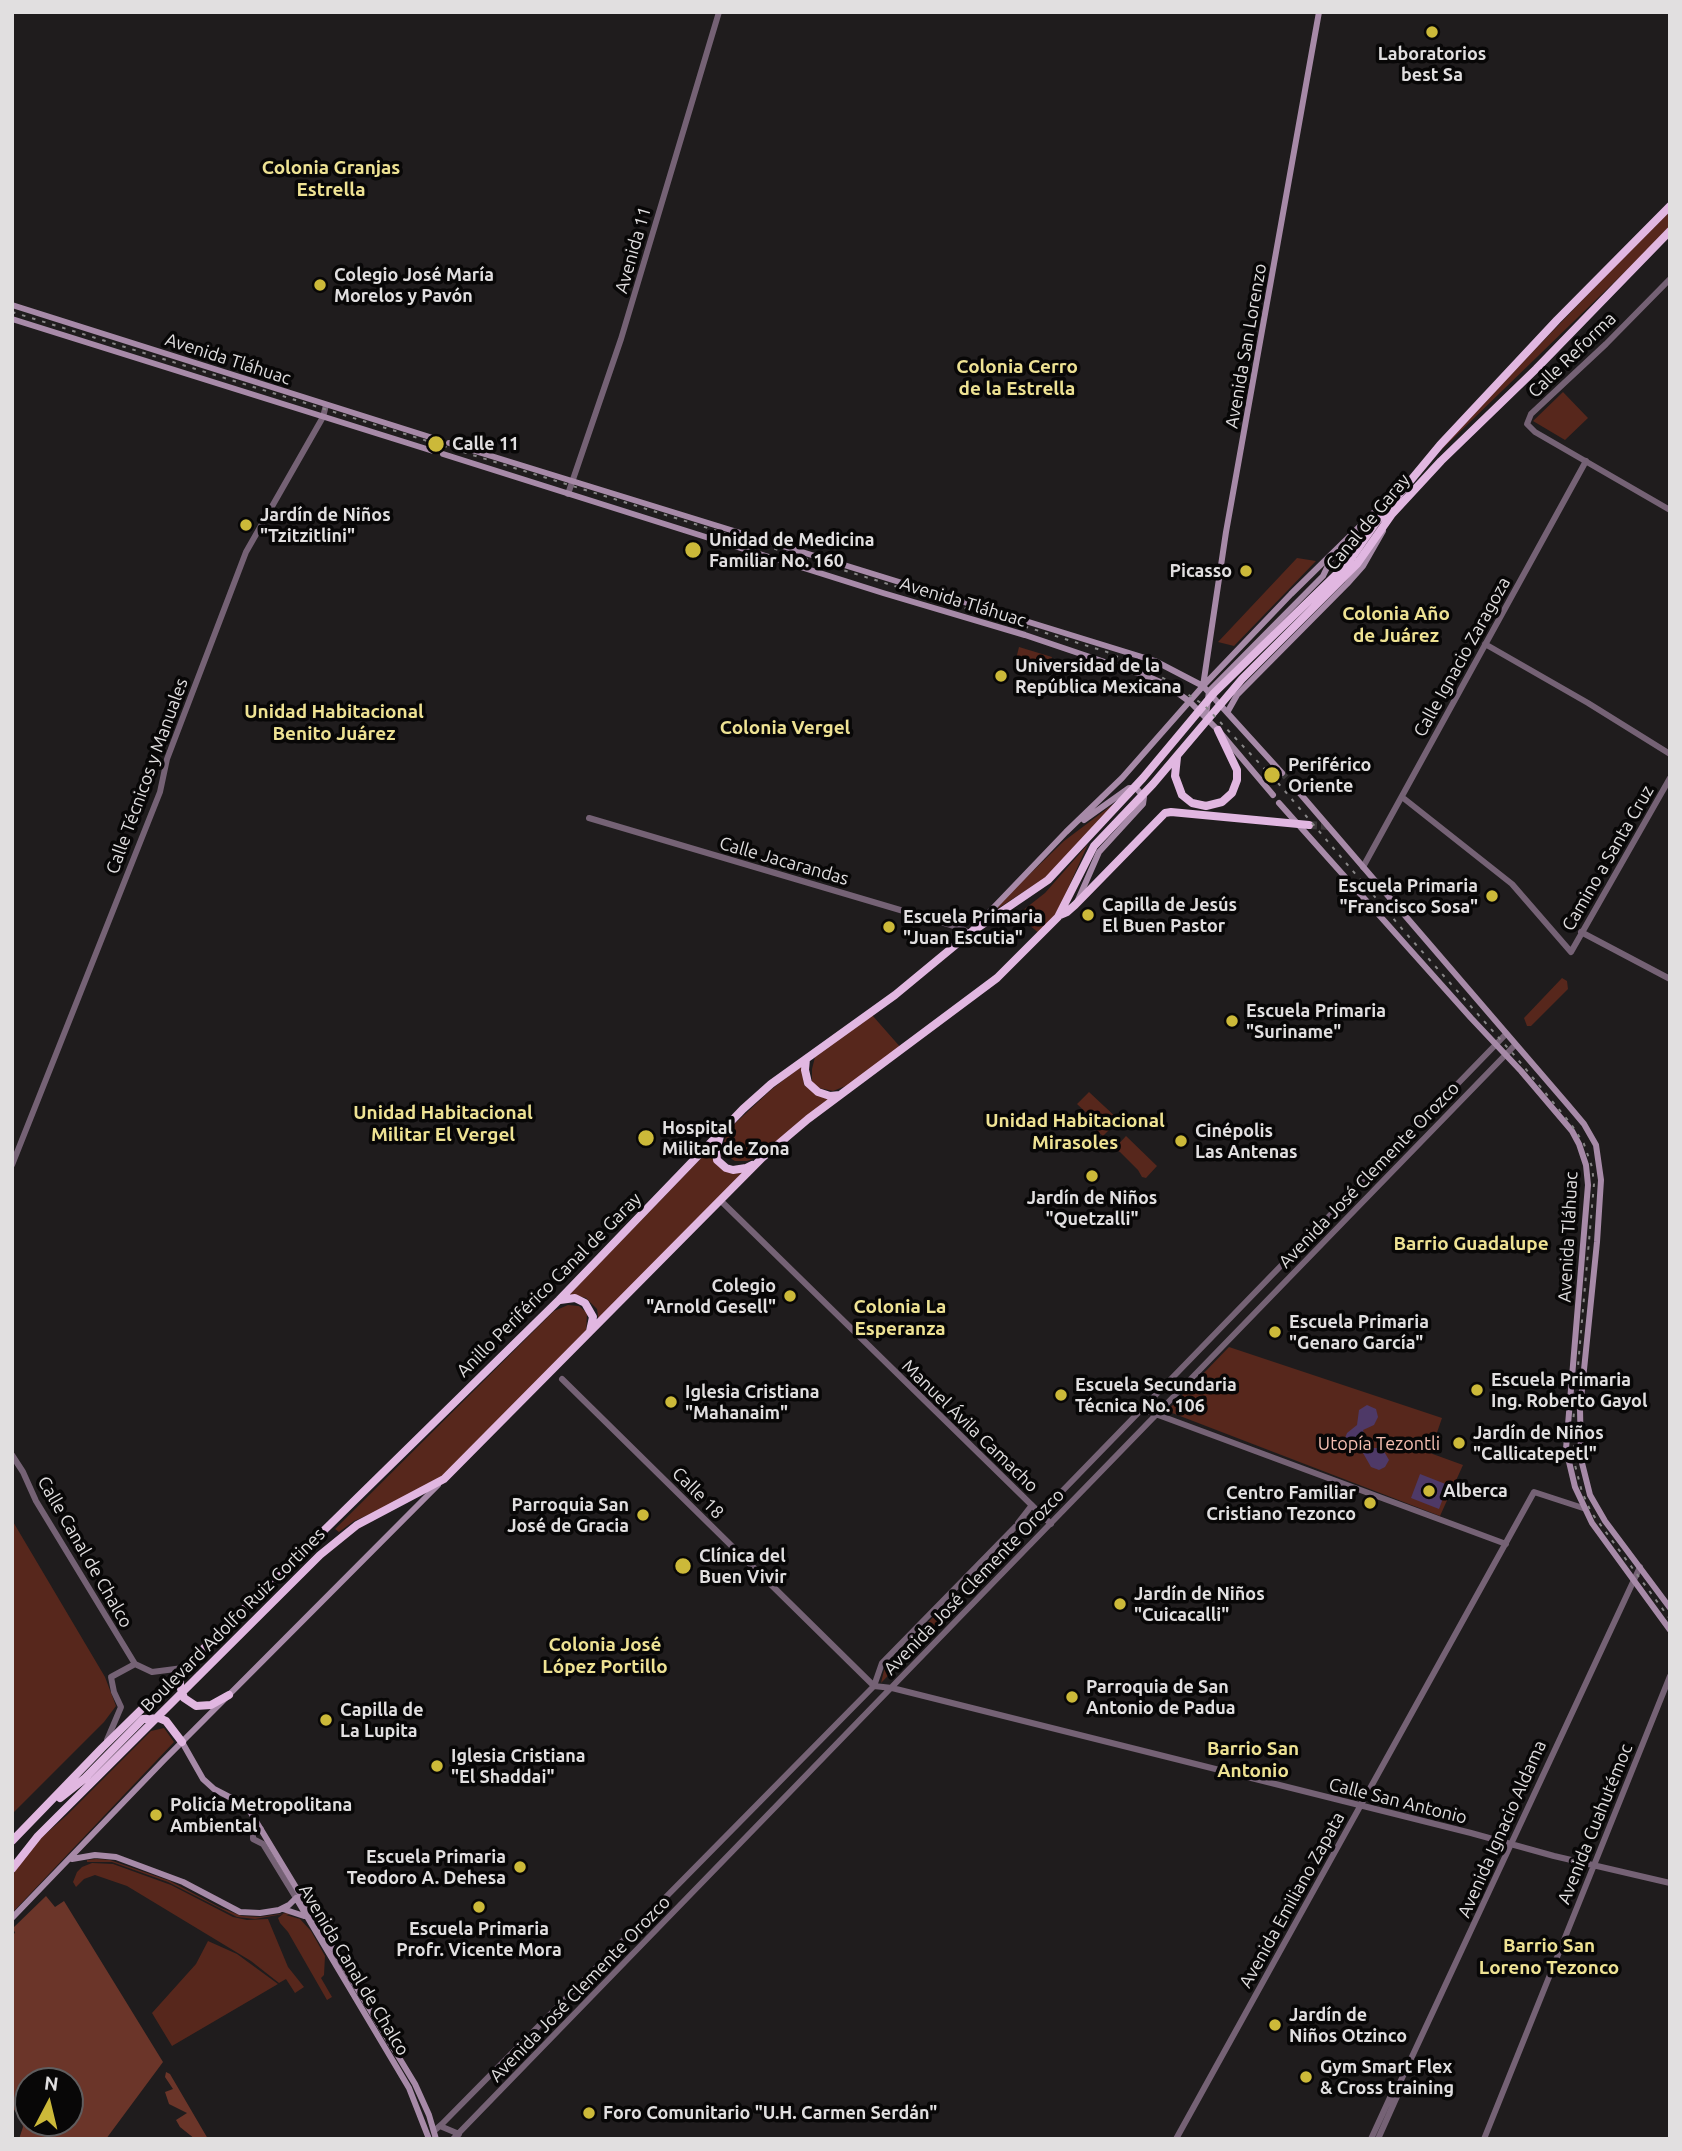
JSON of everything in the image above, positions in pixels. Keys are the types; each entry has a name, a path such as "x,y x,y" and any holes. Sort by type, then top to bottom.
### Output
{"highway":[{"name":"Canal de Garay","path":"1060,915 1094,846 1177,757 1242,679 1348,563 1416,472 1556,320 1670,206"},
{"name":"Canal de Garay","path":"1048,880 1143,778 1214,692 1357,564 1388,519 1441,461 1536,369 1670,231"},
{"path":"1177,757 1176,785 1182,795 1192,803 1206,806 1223,802 1232,793 1237,780 1237,770 1218,730"},
{"path":"444,1479 762,1158 808,1119 997,978 1060,915 1076,905 1165,813 1309,825"},
{"name":"Anillo Periférico Canal de Garay","path":"102,1748 559,1300 771,1084 895,995 970,933 1048,880"},
{"path":"806,1059 808,1083 818,1092 830,1096 842,1095"},
{"path":"725,1128 717,1141 716,1151 717,1160 726,1168 746,1168 762,1158"},
{"path":"559,1300 575,1298 588,1306 593,1321 587,1336"},
{"name":"Boulevard Adolfo Ruiz Cortines","path":"12,1869 38,1836 339,1538 357,1525 444,1479"},
{"path":"182,1670 180,1686 184,1698 196,1706 211,1705 229,1696"},
{"path":"37,1816 84,1779 143,1719 159,1718 166,1721 182,1742"},
{"path":"12,1841 102,1748"}],"main road":[{"name":"Avenida San Lorenzo","path":"1206,716 1206,688 1226,531 1319,12"},
{"name":"Avenida Tláhuac","path":"12,304 436,439"},
{"name":"Avenida Tláhuac","path":"12,319 433,451"},
{"name":"Avenida Tláhuac","path":"449,443 1155,661 1206,688 1282,773"},
{"name":"Avenida Tláhuac","path":"443,454 1115,665 1167,685 1206,716 1273,795"},
{"name":"Canal de Garay","path":"970,933 977,922 1122,778 1190,702 1416,472"},
{"path":"1228,711 1237,695 1347,584 1378,541 1388,519"},
{"path":"1206,688 1237,663 1322,576 1335,552"},
{"path":"1237,663 1236,672 1240,678 1252,680"},
{"path":"1066,832 1129,788 1136,788 1144,797 1143,804 1099,852 1076,905"},
{"name":"Avenida Tláhuac","path":"1297,790 1580,1119 1598,1151 1601,1180 1598,1229 1580,1409 1579,1446 1590,1495 1605,1521 1670,1608"},
{"name":"Avenida Tláhuac","path":"1279,803 1572,1131 1584,1157 1588,1185 1566,1449 1583,1508 1670,1630"},
{"path":"1576,1334 1582,1331 1587,1335"},
{"path":"12,1918 182,1742 444,1479"},
{"name":"Avenida Canal de Chalco","path":"182,1742 203,1779 214,1789 241,1803 251,1813 415,2084 437,2128 436,2139"},
{"path":"70,1860 95,1855 116,1857 183,1882 233,1909 260,1913 281,1909 296,1898"},
{"name":"Avenida Canal de Chalco","path":"296,1898 409,2088 429,2139"},
{"path":"281,1909 306,1917"}],"street":[{"name":"Avenida 11","path":"568,494 621,339 719,12"},
{"name":"Calle Reforma","path":"1670,279 1528,419 1527,424 1535,432 1670,510"},
{"name":"Calle Técnicos y Manuales","path":"12,1165 160,792 167,758 246,552 323,416 326,405"},
{"name":"Calle Ignacio Zaragoza","path":"1363,867 1586,461"},
{"path":"1485,644 1597,708 1670,754"},
{"name":"Camino a Santa Cruz","path":"1402,797 1506,878 1571,953 1670,778"},
{"name":"Calle Jacarandas","path":"589,818 961,928 970,933"},
{"path":"1581,932 1670,979"},
{"name":"Avenida José Clemente Orozco","path":"437,2128 874,1686 882,1663 950,1593 1015,1527 1040,1514 1506,1034"},
{"name":"Avenida José Clemente Orozco","path":"456,2136 1515,1045"},
{"path":"1472,1069 1482,1079"},
{"path":"1433,1110 1443,1120"},
{"name":"Manuel Ávila Camacho","path":"720,1200 1051,1524"},
{"path":"1342,1203 1354,1212"},
{"path":"1318,1228 1329,1237"},
{"path":"1292,1255 1302,1265"},
{"path":"1265,1282 1275,1292"},
{"name":"Calle 18","path":"562,1379 874,1686"},
{"path":"1142,1409 1506,1544"},
{"name":"Calle Canal de Chalco","path":"12,1455 132,1665"},
{"name":"Avenida Emiliano Zapata","path":"1176,2139 1534,1492 1583,1508"},
{"path":"1015,1527 1032,1506"},
{"name":"Avenida Ignacio Aldama","path":"1371,2139 1396,2091 1640,1567"},
{"path":"102,1748 121,1710 111,1677 132,1665 152,1672 182,1670"},
{"name":"Avenida Cuahutémoc","path":"1484,2139 1670,1676"},
{"name":"Calle San Antonio","path":"874,1686 892,1688 1670,1883"},
{"path":"790,1771 801,1781"},
{"name":"Avenida Canal de Chalco","path":"261,1829 254,1830 251,1835 253,1839 262,1844 296,1898"},
{"path":"731,1831 742,1842"},
{"path":"541,2024 553,2036"},
{"path":"509,2057 522,2069"},
{"name":"Avenida Ignacio Aldama","path":"1378,2139 1396,2091"},
{"path":"437,2128 456,2136"}],"green space":[{"path":"1670,209 1670,228 1437,454 1476,411"},
{"path":"1563,392 1588,418 1565,440 1533,421"},
{"path":"1297,558 1316,561 1234,646 1218,642"},
{"path":"1019,647 1052,657 1047,673 1015,663"},
{"path":"1124,796 1045,878 997,909 1064,841"},
{"path":"1088,844 1057,913 1040,934 1017,915 1045,893"},
{"path":"1562,978 1567,981 1568,989 1531,1026 1527,1026 1524,1018"},
{"path":"872,1015 902,1049 863,1079 833,1091 819,1088 812,1083 815,1057"},
{"path":"803,1065 804,1085 816,1094 830,1099 761,1156 747,1161 735,1161 727,1156 724,1142 729,1129 772,1089"},
{"path":"1089,1092 1119,1120 1103,1136 1098,1132 1095,1121 1077,1104"},
{"path":"1126,1136 1157,1166 1146,1178 1114,1149"},
{"path":"713,1146 717,1162 743,1172 599,1323 597,1309 586,1298 574,1295 567,1297"},
{"path":"568,1305 579,1306 587,1313 586,1334 443,1482 354,1521 339,1532 335,1529 554,1311"},
{"name":"Utopía Tezontli","path":"1229,1347 1442,1418 1430,1453 1463,1465 1440,1516 1167,1411"},
{"path":"12,1520 105,1677 116,1706 104,1722 12,1814"},
{"path":"954,1596 963,1598 881,1683 885,1666"},
{"path":"164,1728 174,1742 12,1913 12,1877 19,1863 39,1840 151,1731"},
{"path":"96,1859 110,1860 170,1881 242,1916 260,1917 287,1913 292,1914 286,1915 300,1919 311,1931 325,1956 324,1975 321,1978 332,1997 327,2000 288,1932 280,1923 278,1918 283,1914 255,1919 237,1917 168,1882 112,1862 87,1862"},
{"path":"92,1863 113,1864 171,1885 233,1917 247,1920 268,1919 288,1967 304,1987 295,1993 286,1979 279,1983 251,1961 127,1886 95,1875 84,1879 76,1887 73,1882 77,1872"},
{"path":"208,1941 237,1954 278,1984 172,2046 152,2013 196,1964"}],"shaded area":[{"path":"1367,1405 1376,1409 1378,1417 1374,1425 1363,1430 1367,1443 1372,1448 1382,1448 1389,1460 1385,1467 1379,1470 1371,1467 1363,1453 1347,1449 1344,1441 1347,1433 1357,1425 1359,1410"},
{"name":"Alberca","path":"1420,1474 1448,1485 1439,1509 1411,1498"},
{"path":"46,1896 55,1907 64,1901 163,2062 106,2139 19,2139 84,2137 84,2067 14,2067 14,2110 12,2107 12,1935 15,1933 13,1928"},
{"path":"166,2072 170,2074 208,2139 195,2139 180,2127 176,2120 187,2113 169,2104 165,2092 173,2089 165,2077"}],"tunnel":[{"path":"1282,773 1297,790"},
{"path":"1309,825 1329,826"}],"railway":[{"path":"12,312 1107,652 1157,674 1204,705 1278,783 1515,1056 1571,1124 1584,1144 1592,1167 1594,1184 1573,1423 1575,1465 1591,1512 1670,1619"}],"place":[{"name":"Laboratorios best Sa","path":"1432,32"},
{"name":"Colegio José María Morelos y Pavón","path":"320,285"},
{"name":"Calle 11","path":"436,444"},
{"name":"Jardín de Niños \"Tzitzitlini\"","path":"246,525"},
{"name":"Unidad de Medicina Familiar No. 160","path":"693,550"},
{"name":"Picasso","path":"1246,571"},
{"name":"Universidad de la República Mexicana","path":"1001,676"},
{"name":"Periférico Oriente","path":"1272,775"},
{"name":"Escuela Primaria \"Francisco Sosa\"","path":"1492,896"},
{"name":"Capilla de Jesús El Buen Pastor","path":"1088,915"},
{"name":"Escuela Primaria \"Juan Escutia\"","path":"889,927"},
{"name":"Escuela Primaria \"Suriname\"","path":"1232,1021"},
{"name":"Hospital Militar de Zona","path":"646,1138"},
{"name":"Cinépolis Las Antenas","path":"1181,1141"},
{"name":"Jardín de Niños \"Quetzalli\"","path":"1092,1176"},
{"name":"Colegio \"Arnold Gesell\"","path":"790,1296"},
{"name":"Escuela Primaria \"Genaro García\"","path":"1275,1332"},
{"name":"Escuela Primaria Ing. Roberto Gayol","path":"1477,1390"},
{"name":"Escuela Secundaria Técnica No. 106","path":"1061,1395"},
{"name":"Iglesia Cristiana \"Mahanaim\"","path":"671,1402"},
{"name":"Jardín de Niños \"Callicatepetl\"","path":"1459,1443"},
{"name":"Alberca","path":"1429,1491"},
{"name":"Centro Familiar Cristiano Tezonco","path":"1370,1503"},
{"name":"Parroquia San José de Gracia","path":"643,1515"},
{"name":"Clínica del Buen Vivir","path":"683,1566"},
{"name":"Jardín de Niños \"Cuicacalli\"","path":"1120,1604"},
{"name":"Parroquia de San Antonio de Padua","path":"1072,1697"},
{"name":"Capilla de La Lupita","path":"326,1720"},
{"name":"Iglesia Cristiana \"El Shaddai\"","path":"437,1766"},
{"name":"Policía Metropolitana Ambiental","path":"156,1815"},
{"name":"Escuela Primaria Teodoro A. Dehesa","path":"520,1867"},
{"name":"Escuela Primaria Profr. Vicente Mora","path":"479,1907"},
{"name":"Jardín de Niños Otzinco","path":"1275,2025"},
{"name":"Gym Smart Flex & Cross training","path":"1306,2077"},
{"name":"Foro Comunitario \"U.H. Carmen Serdán\"","path":"589,2113"}],"district":[{"name":"Colonia Granjas Estrella","path":"331,179"},
{"name":"Colonia Cerro de la Estrella","path":"1017,378"},
{"name":"Colonia Año de Juárez","path":"1396,625"},
{"name":"Unidad Habitacional Benito Juárez","path":"334,723"},
{"name":"Colonia Vergel","path":"785,728"},
{"name":"Unidad Habitacional Militar El Vergel","path":"443,1124"},
{"name":"Unidad Habitacional Mirasoles","path":"1075,1132"},
{"name":"Barrio Guadalupe","path":"1471,1244"},
{"name":"Colonia La Esperanza","path":"900,1318"},
{"name":"Colonia José López Portillo","path":"605,1656"},
{"name":"Barrio San Antonio","path":"1253,1760"},
{"name":"Barrio San Loreno Tezonco","path":"1549,1957"}]}
